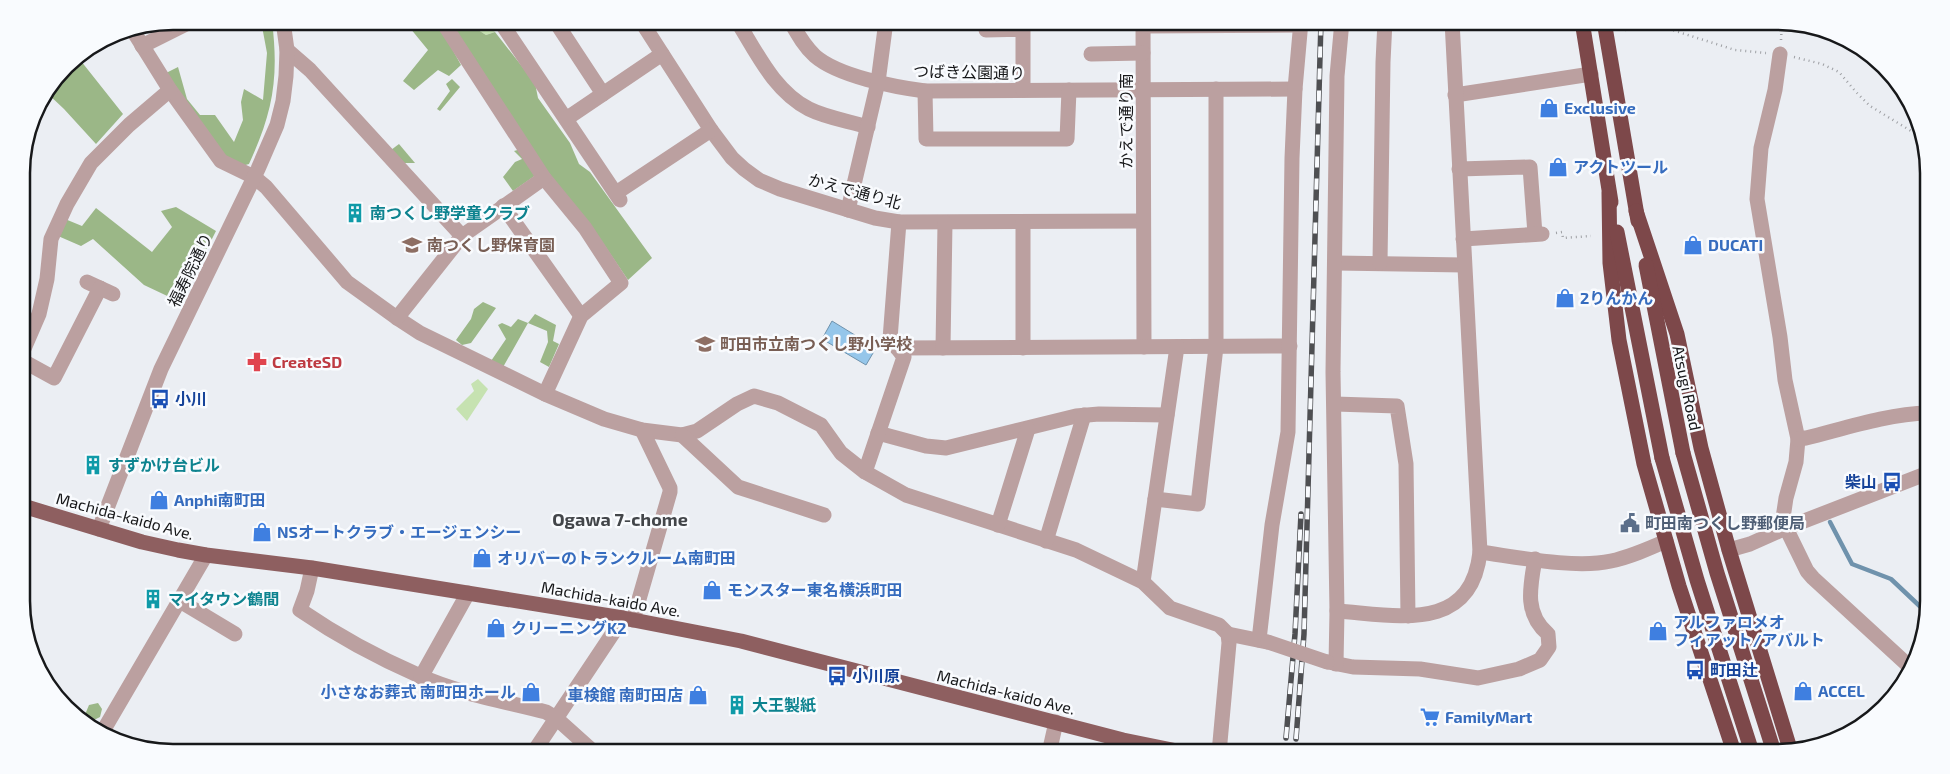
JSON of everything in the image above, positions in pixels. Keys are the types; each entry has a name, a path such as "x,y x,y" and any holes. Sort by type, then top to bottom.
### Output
{"highway":[{"path":"1584,30 1609,193 1662,458 1697,580 1749,744"},
{"name":"Atsugi Road","path":"1606,30 1636,212 1683,453 1717,573 1771,744"},
{"path":"1609,193 1610,263 1619,340 1644,464 1679,586 1731,744"},
{"path":"1636,212 1677,334 1701,448 1729,550 1788,744"},
{"path":"1679,586 1681,576 1695,562 1729,550"}],"main road":[{"name":"Machida-kaido Ave.","path":"30,508 142,542 206,555 312,568 468,593 628,619 740,641 1144,744"}],"street":[{"name":"福寿院通り","path":"98,529 161,368 254,176 276,125 283,101 286,76 287,50 284,30"},
{"path":"448,30 544,178 585,228 621,283 581,316 545,394"},
{"path":"506,30 618,196 711,130"},
{"path":"561,30 603,94"},
{"name":"かえで通り北","path":"647,30 711,130 732,158 759,180 780,189 848,210 900,222 1023,223 1143,221"},
{"path":"743,30 772,78 798,102 812,110 868,127"},
{"name":"つばき公園通り","path":"795,30 805,46 822,62 833,68 901,88 925,91 1295,89"},
{"path":"848,210 878,82 885,30"},
{"path":"1023,30 1023,90"},
{"name":"かえで通り南","path":"1143,30 1144,348"},
{"path":"1263,641 1271,534 1288,432 1295,89 1300,30"},
{"path":"1332,663 1337,611 1333,372 1338,76 1341,30"},
{"path":"1380,263 1385,30"},
{"path":"1337,611 1408,616 1439,612 1454,605 1467,592 1475,579 1480,552 1452,30"},
{"path":"142,46 156,31"},
{"path":"136,36 170,90 221,161 254,176 347,282 420,333 545,394 604,419 642,430 682,435 697,431 737,404 754,396 778,403 822,424 841,453 865,472 906,495 1076,550 1143,582 1170,608 1219,625 1228,634 1263,641 1332,663 1353,667 1420,668 1478,678 1519,670 1540,660 1549,648 1548,634 1539,626 1531,608 1530,587 1535,559"},
{"path":"287,50 310,70 462,236"},
{"path":"1091,54 1143,53"},
{"path":"566,119 662,54"},
{"path":"1780,54 1776,90 1761,148 1757,199 1780,337 1785,380 1798,439 1796,462 1783,510 1786,528 1807,571 1813,578 1905,663"},
{"path":"1455,95 1591,74"},
{"path":"30,335 39,314 47,279 51,239 67,204 91,162 129,125 170,90"},
{"path":"925,91 926,139 1067,139 1069,90"},
{"path":"1155,499 1198,504 1216,347 1216,90"},
{"path":"1459,169 1530,167 1539,234 1463,239"},
{"path":"397,318 462,236 544,178"},
{"path":"503,206 581,316"},
{"path":"865,472 904,357 890,338 900,222"},
{"path":"943,348 945,223"},
{"path":"1023,223 1023,348"},
{"path":"1336,262 1464,265"},
{"path":"30,365 54,378 100,288"},
{"path":"897,348 1290,346"},
{"path":"1143,582 1177,347"},
{"path":"1335,404 1396,406 1406,464 1408,616"},
{"path":"1798,439 1887,417 1920,413"},
{"path":"878,433 926,446 946,448 1084,416 1099,414 1167,415"},
{"path":"1046,541 1084,416"},
{"path":"998,525 1028,428"},
{"path":"540,744 556,718 628,619 670,492 670,488 642,430"},
{"path":"682,435 738,486 824,515"},
{"path":"1729,550 1750,544 1786,528 1920,477"},
{"path":"1480,552 1572,563 1593,563 1611,561 1666,541"},
{"path":"106,727 206,555"},
{"path":"312,568 307,591 300,610 318,622 422,677 464,691 546,712 556,718 585,744"},
{"path":"422,677 468,593"},
{"path":"180,602 236,634"},
{"path":"1220,744 1229,643 1228,634"},
{"path":"1051,744 1056,722"}],"path":[{"path":"1780,54 1782,30"},
{"path":"1539,234 1562,232 1563,238 1591,236"}],"green space":[{"path":"263,30 273,30 275,60 269,111 249,164 242,166 224,158 164,74 178,67 187,99 200,115 215,115 234,142 243,120 241,102 244,89 263,100 267,53"},
{"path":"412,30 440,30 461,65 449,76 438,70 414,90 403,81 428,50"},
{"path":"448,30 478,30 486,35 495,32 535,83 538,98 570,143 579,164 590,172 652,258 628,280 590,224 550,175"},
{"path":"477,30 493,30 495,32 486,35"},
{"path":"82,63 123,114 96,144 52,97 65,79"},
{"path":"452,79 460,87 440,111 437,109 450,91 446,84"},
{"path":"399,144 415,163 401,163 391,150"},
{"path":"521,149 536,175 513,191 503,177 515,162 522,159 514,151"},
{"path":"176,207 216,231 180,302 144,285 93,239 81,246 58,236 65,219 82,226 96,208 152,252 172,227 161,211"},
{"path":"483,302 496,308 471,343 462,345 456,340 471,319 474,309"},
{"path":"535,314 556,325 553,341 559,344 549,367 540,362 548,342 547,331 528,323"},
{"path":"518,319 528,323 502,369 491,361 506,339 498,325 502,323 511,327"},
{"path":"478,379 488,389 467,421 456,409 474,391 471,384"},
{"path":"98,703 102,709 100,717 93,720 85,714 89,705"}],"water":[{"path":"832,321 876,348 866,365 822,339"}],"waterway":[{"path":"1830,522 1852,564 1891,579 1920,606"}],"railway":[{"path":"1296,739 1304,634 1321,30"},
{"path":"1286,738 1295,634 1301,514"}],"place":[{"name":"Exclusive","path":"1549,108"},
{"name":"アクトツール","path":"1558,167"},
{"name":"南つくし野学童クラブ","path":"355,213"},
{"name":"南つくし野保育園","path":"412,245"},
{"name":"DUCATI","path":"1693,245"},
{"name":"2りんかん","path":"1565,298"},
{"name":"町田市立南つくし野小学校","path":"705,344"},
{"name":"CreateSD","path":"257,362"},
{"name":"小川","path":"160,399"},
{"name":"すずかけ台ビル","path":"93,465"},
{"name":"柴山","path":"1892,482"},
{"name":"Anphi南町田","path":"159,500"},
{"name":"町田南つくし野郵便局","path":"1630,523"},
{"name":"NSオートクラブ・エージェンシー","path":"262,532"},
{"name":"オリバーのトランクルーム南町田","path":"482,558"},
{"name":"モンスター東名横浜町田","path":"712,590"},
{"name":"マイタウン鶴間","path":"153,599"},
{"name":"クリーニングK2","path":"496,628"},
{"name":"アルファロメオ フィアット/アバルト","path":"1658,631"},
{"name":"町田辻","path":"1695,670"},
{"name":"小川原","path":"837,676"},
{"name":"ACCEL","path":"1803,691"},
{"name":"小さなお葬式 南町田ホール","path":"531,692"},
{"name":"車検館 南町田店","path":"698,695"},
{"name":"大王製紙","path":"737,705"},
{"name":"FamilyMart","path":"1430,717"}],"district":[{"name":"Ogawa 7-chome","path":"620,520"}]}
